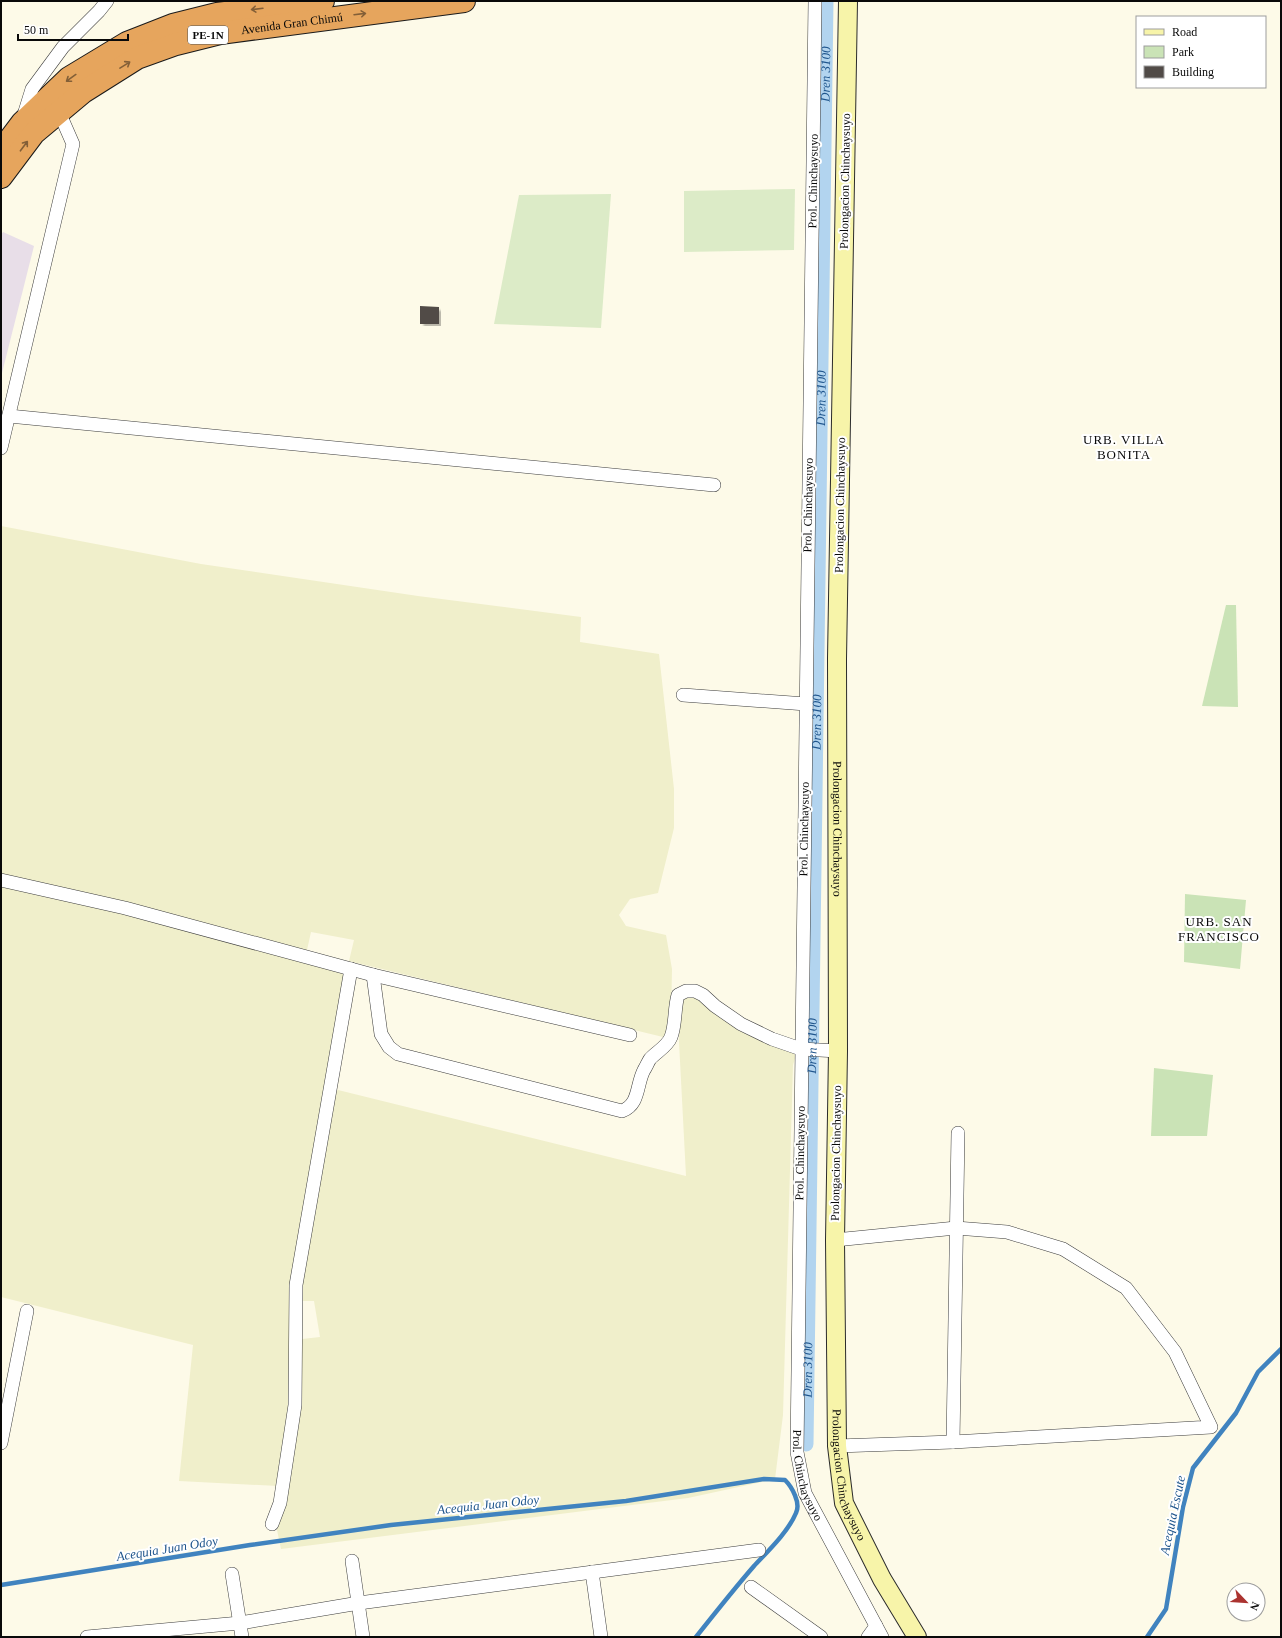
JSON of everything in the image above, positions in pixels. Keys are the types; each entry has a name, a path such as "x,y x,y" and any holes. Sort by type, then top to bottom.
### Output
{"highway":[{"name":"Avenida Gran Chimú","path":"1,151 22,123 70,78 126,43 173,25 218,14 318,1"},
{"name":"Avenida Gran Chimú","path":"1,177 34,133 83,92 137,58 176,44 220,33 464,1"}],"street":[{"path":"22,123 32,89 63,47 107,1"},
{"name":"Prol. Chinchaysuyo","path":"815,1 806,704 804,1049 797,1452 805,1493 875,1633"},
{"name":"Prolongacion Chinchaysuyo","path":"848,1 832,1051 837,1446 844,1504 882,1580 917,1637"},
{"path":"1,448 73,144 59,112"},
{"path":"8,416 714,485"},
{"path":"683,695 806,704"},
{"path":"1,880 125,908 373,975 630,1034"},
{"path":"272,1524 280,1503 295,1405 296,1285 351,969"},
{"path":"373,975 381,1034 389,1048 398,1054 622,1111 630,1108 634,1101 643,1072 650,1059 671,1039 674,1029 678,995 686,990 695,991 703,995 715,1006 740,1024 772,1039 804,1049 832,1051"},
{"path":"953,1442 958,1133"},
{"path":"835,1240 956,1228 1007,1232 1063,1249 1126,1288 1175,1352 1211,1427 953,1442 837,1446"},
{"path":"1,1442 28,1311"},
{"path":"87,1637 240,1623 359,1604 759,1550"},
{"path":"352,1561 363,1637"},
{"path":"592,1572 601,1637"},
{"path":"232,1574 242,1637"},
{"path":"751,1587 822,1637"}],"shaded area":[{"path":"3,232 34,246 1,377 1,235"}],"green space":[{"path":"795,189 794,250 684,252 684,191"},
{"path":"611,194 601,328 494,324 519,195"},
{"path":"1,526 201,564 418,596 581,617 580,642 659,654 674,789 674,828 658,893 630,899 619,915 626,926 666,935 672,969 671,1020 668,1031 663,1037 349,961 354,940 311,932 307,950 1,877"},
{"path":"1226,605 1236,605 1238,707 1202,706"},
{"path":"1,885 117,912 347,971 291,1286 291,1372 278,1486 179,1481 193,1345 1,1297"},
{"path":"1185,894 1246,900 1240,969 1184,962"},
{"path":"694,996 718,1016 742,1032 774,1046 797,1052 793,1065 783,1415 775,1479 688,1498 281,1549 277,1530 300,1402 302,1339 320,1337 314,1301 301,1301 301,1284 334,1089 686,1176 679,1042 680,1000"},
{"path":"1154,1068 1213,1075 1207,1136 1151,1136"}],"building":[{"path":"420,306 439,307 439,324 420,324"}],"waterway":[{"name":"Dren 3100","path":"806,1444 826,1"},
{"name":"Acequia Escute","path":"1147,1637 1166,1609 1183,1507 1193,1468 1236,1413 1258,1372 1281,1349"},
{"name":"Acequia Juan Odoy","path":"1,1585 250,1545 391,1525 626,1501 764,1479 785,1480 793,1491 797,1500 796,1513 788,1527 777,1541 754,1566 696,1637"}],"district":[{"name":"URB. VILLA BONITA","path":"1124,446"},
{"name":"URB. SAN FRANCISCO","path":"1219,928"}]}
